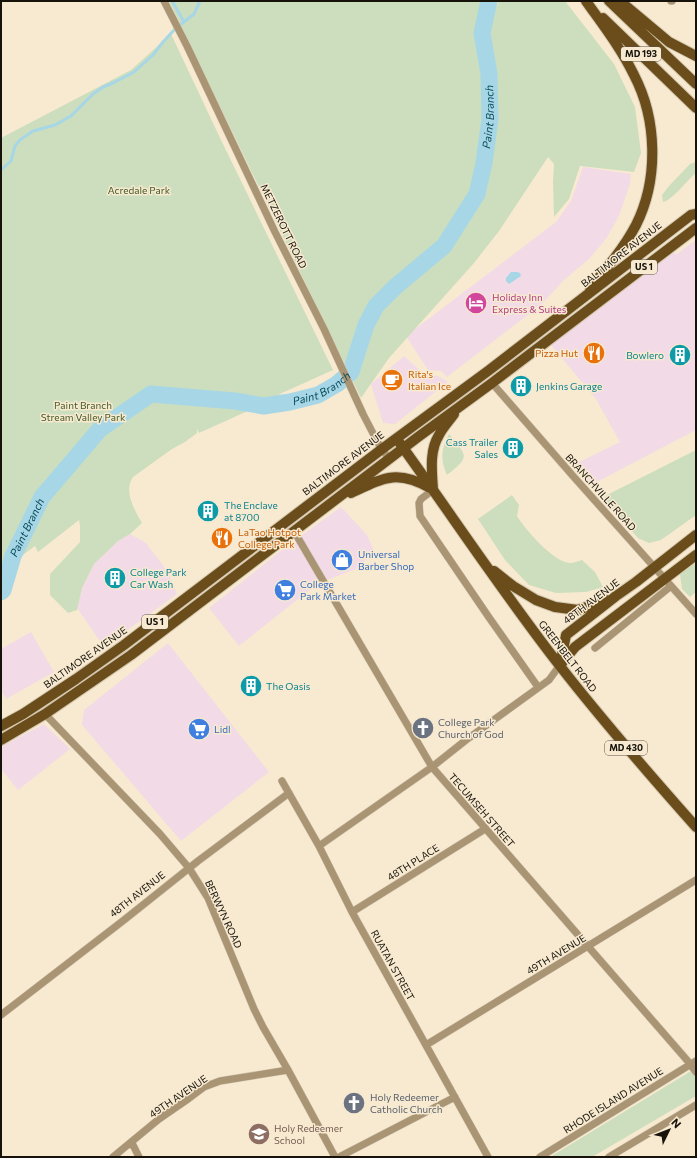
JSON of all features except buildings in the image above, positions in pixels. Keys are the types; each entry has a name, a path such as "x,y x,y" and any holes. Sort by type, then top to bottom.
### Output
{"main road":[{"name":"MD 193","path":"586,1 696,108"},
{"path":"580,301 617,256 637,224 650,182 652,162 652,143 649,123 644,101 635,76 626,60 586,1"},
{"name":"MD 193","path":"609,1 696,84"},
{"path":"620,1 669,42 696,56"},
{"name":"BALTIMORE AVENUE","path":"1,726 23,714 124,645 396,438 488,371 691,215 696,214"},
{"name":"US 1","path":"1,740 46,714 132,655 403,448 696,228"},
{"path":"331,503 378,480 390,477 399,477 418,482 433,490 432,458 438,436 459,407"},
{"name":"GREENBELT ROAD","path":"396,438 560,666 635,758 696,827"},
{"name":"48TH AVENUE","path":"560,666 566,635 696,535"},
{"path":"560,666 575,647 668,582 696,555"},
{"path":"487,566 513,586 555,607 578,610 616,596"}],"street":[{"name":"METZEROTT ROAD","path":"164,1 275,232 324,329 363,414 389,459"},
{"name":"BRANCHVILLE ROAD","path":"492,382 573,476 696,614"},
{"path":"433,490 418,502 420,516 538,687"},
{"name":"TECUMSEH STREET","path":"294,531 432,768 588,946 693,1062 696,1072"},
{"path":"595,648 668,582"},
{"path":"319,846 432,768 548,680 560,666"},
{"name":"BERWYN ROAD","path":"46,714 160,834 189,868 208,898 254,1009 263,1027 335,1157"},
{"name":"RUATAN STREET","path":"282,781 319,846 352,912 488,1157"},
{"name":"48TH AVENUE","path":"1,1015 189,868 289,793"},
{"name":"48TH PLACE","path":"352,912 485,829"},
{"name":"49TH AVENUE","path":"426,1045 696,880"},
{"name":"RHODE ISLAND AVENUE","path":"543,1156 693,1062"},
{"name":"49TH AVENUE","path":"113,1157 132,1143 159,1119 210,1084 288,1070"},
{"path":"339,1157 455,1097"},
{"path":"609,1157 696,1105"},
{"path":"132,1143 139,1157"}],"shaded area":[{"path":"583,167 631,174 630,184 619,216 606,239 589,259 564,280 542,304 447,377 441,371 428,370 406,336 556,222 571,201"},
{"path":"696,240 696,430 591,485 573,465 620,442 596,399 550,344 673,253 677,254"},
{"path":"404,356 424,374 438,376 448,382 395,424 383,423 371,384"},
{"path":"341,507 367,535 374,551 358,568 317,584 239,646 209,608 287,546"},
{"path":"130,534 146,543 168,572 177,594 104,647 77,608 82,588 94,564 118,541"},
{"path":"31,632 54,672 6,699 1,690 1,649"},
{"path":"168,643 269,772 181,841 82,725 84,710"},
{"path":"44,724 70,749 18,790 1,769 1,747"}],"green space":[{"path":"169,1 492,1 497,6 498,1 565,1 614,64 635,107 641,153 634,172 580,166 569,199 554,217 554,164 548,157 499,231 474,263 389,358 361,398"},
{"path":"171,34 333,370 199,433 197,429 197,433 185,442 172,449 133,477 129,488 131,501 142,523 130,534 118,541 94,564 82,588 77,610 68,613 50,595 50,574 80,542 79,520 38,552 35,546 1,571 1,138 131,70"},
{"path":"696,162 696,173 671,198 663,202 662,195 669,186 690,164"},
{"path":"449,434 460,447 464,456 460,464 447,475 443,464 442,454 444,444"},
{"path":"696,450 696,515 661,540 649,543 638,538 603,499 607,495"},
{"path":"512,495 519,505 517,516 526,529 540,544 563,561 570,563 582,560 595,572 603,587 586,592 556,593 529,585 505,560 478,519"},
{"path":"696,563 696,592 690,597 682,589 680,574"},
{"path":"696,1068 696,1096 592,1157 550,1157"}],"water":[{"path":"511,272 520,273 521,276 509,284 506,281 506,278"}],"waterway":[{"path":"172,1 184,22"},
{"path":"1,170 11,161 15,146 20,140 33,131 55,125 71,116 93,94 103,87 134,72 153,55 175,29 194,14 200,1"},
{"name":"Paint Branch","path":"1,592 3,590 13,556 42,497 100,429 151,394 235,401 264,406 290,402 318,395 337,384 351,372 366,325 376,306 395,287 444,246 477,194 484,163 490,119 489,74 482,33 489,1"}],"place":[{"name":"Holiday Inn Express & Suites","path":"476,303"},
{"name":"Pizza Hut","path":"594,353"},
{"name":"Bowlero","path":"680,355"},
{"name":"Rita's Italian Ice","path":"392,380"},
{"name":"Jenkins Garage","path":"521,386"},
{"name":"Cass Trailer Sales","path":"513,448"},
{"name":"The Enclave at 8700","path":"208,511"},
{"name":"LaTao Hotpot College Park","path":"222,538"},
{"name":"Universal Barber Shop","path":"342,560"},
{"name":"College Park Car Wash","path":"115,578"},
{"name":"College Park Market","path":"285,590"},
{"name":"The Oasis","path":"251,686"},
{"name":"College Park Church of God","path":"423,728"},
{"name":"Lidl","path":"199,729"},
{"name":"Holy Redeemer Catholic Church","path":"354,1103"},
{"name":"Holy Redeemer School","path":"259,1134"}],"park label":[{"name":"Acredale Park","path":"139,190"},
{"name":"Paint Branch Stream Valley Park","path":"83,410"}]}
